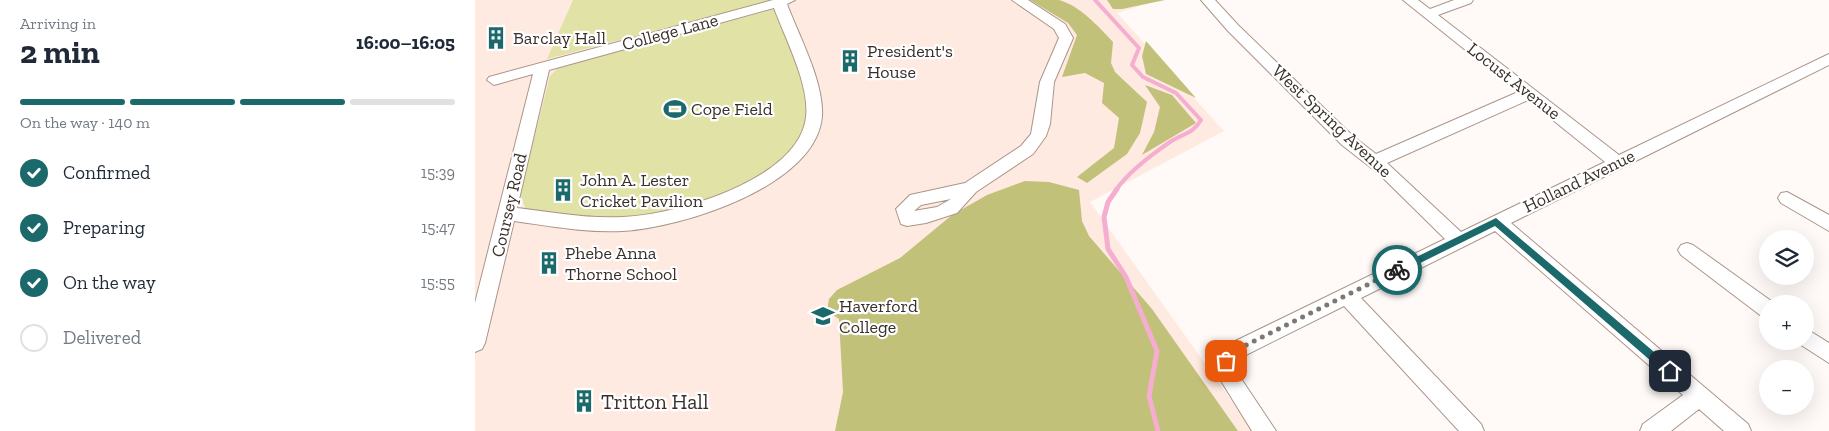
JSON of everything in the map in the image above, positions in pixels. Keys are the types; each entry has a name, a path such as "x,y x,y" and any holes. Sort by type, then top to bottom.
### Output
{"street":[{"path":"971,188 1027,150 1038,136 1042,124 1047,82 1066,38 1060,27 1019,0"},
{"name":"West Spring Avenue","path":"1208,0 1240,35 1360,152 1385,170 1458,240"},
{"name":"Locust Avenue","path":"1410,0 1618,163"},
{"path":"1425,11 1465,0"},
{"path":"507,213 603,224 646,222 721,201 753,187 783,167 806,140 814,119 808,84 783,1"},
{"name":"College Lane","path":"494,80 783,1"},
{"name":"Holland Avenue","path":"1265,431 1230,380 1226,371 1226,361 1230,353 1829,59"},
{"name":"Coursey Road","path":"475,343 542,67"},
{"path":"1373,162 1530,93"},
{"path":"1787,198 1829,224"},
{"path":"1496,222 1739,431"},
{"path":"1687,250 1759,303"},
{"path":"1347,296 1473,431"},
{"path":"1814,343 1829,354"},
{"path":"1651,431 1658,428 1699,396"}],"shaded area":[{"name":"Haverford College","path":"475,0 1160,0 1117,13 1224,131 1090,202 1253,431 475,431"},
{"path":"1030,0 1059,0 1074,7 1088,17 1113,42 1111,63 1115,72 1147,102 1140,133 1127,154 1087,183 1077,177 1114,148 1119,118 1102,103 1104,83 1085,73 1062,77 1077,35 1068,23"},
{"path":"1107,0 1165,0 1122,9 1113,9"},
{"path":"1146,41 1196,98 1146,74 1142,56"},
{"path":"1145,85 1172,95 1196,123 1142,155 1154,132 1160,107"},
{"path":"1025,181 1049,182 1079,190 1082,221 1089,236 1152,309 1238,431 835,431 843,392 839,319 827,311 829,299 837,290 900,258 952,215 987,195"}],"green space":[{"path":"573,0 773,0 547,59"},
{"name":"Cope Field","path":"775,9 803,82 809,111 809,121 798,144 780,163 755,180 726,193 696,204 665,211 636,216 601,218 526,210 520,194 550,76 559,67"}],"waterway":[{"path":"1095,0 1139,48 1132,65 1143,77 1176,93 1201,120 1191,131 1155,152 1127,176 1116,190"},
{"path":"1117,189 1108,202 1104,217 1108,249 1126,277 1157,351 1149,396 1158,431"}],"way so far":[{"path":"1226,361 1230,353 1397,270"}],"place":[{"name":"Barclay Hall","path":"496,38"},
{"name":"President's House","path":"850,61"},
{"name":"Cope Field","path":"675,109"},
{"name":"John A. Lester Cricket Pavilion","path":"563,190"},
{"name":"Phebe Anna Thorne School","path":"549,263"},
{"name":"Haverford College","path":"823,316"},
{"name":"Tritton Hall","path":"584,401"}],"route":[{"path":"1397,270 1496,222 1670,371"}]}
